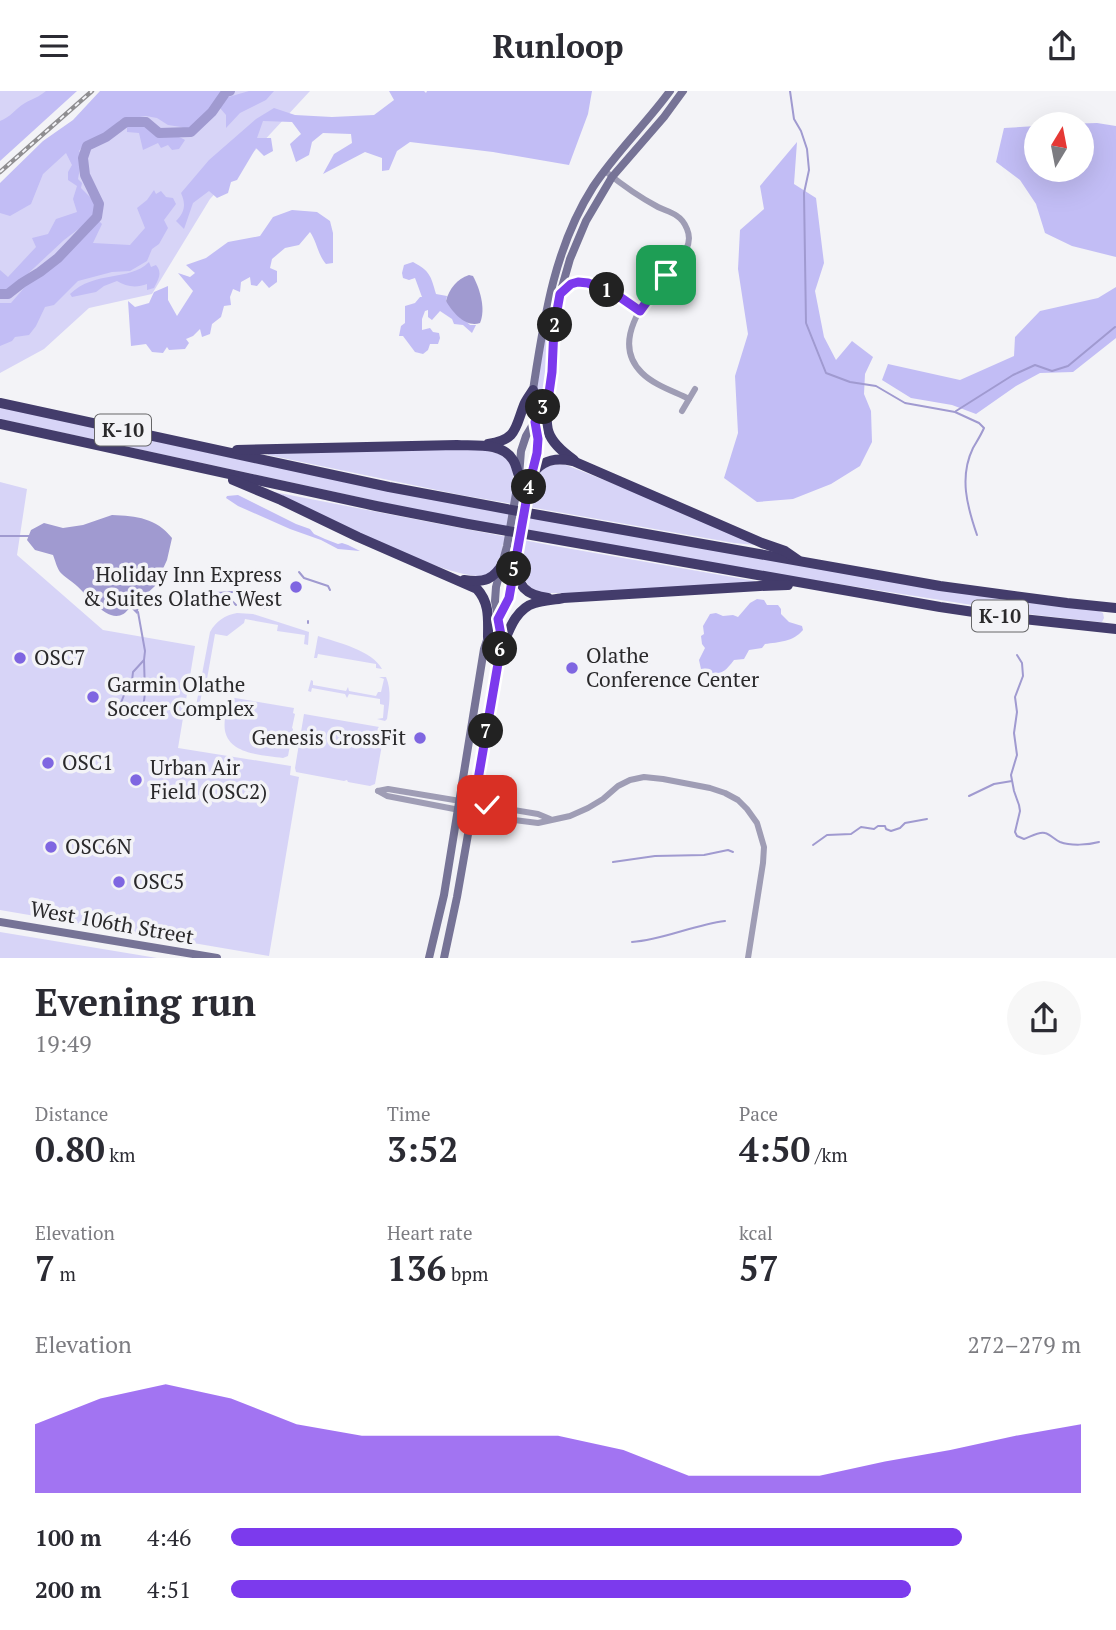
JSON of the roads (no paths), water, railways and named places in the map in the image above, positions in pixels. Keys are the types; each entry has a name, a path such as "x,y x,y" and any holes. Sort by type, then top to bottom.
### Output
{"highway":[{"path":"211,449 273,450 488,444 506,438 515,429 524,404 533,390"},
{"path":"549,393 546,418 549,436 563,452 585,466"},
{"name":"K-10","path":"0,403 435,496 940,586 1116,608"},
{"name":"K-10","path":"0,424 468,524 986,614 1116,629"},
{"path":"457,445 502,450 513,460 519,477"},
{"path":"531,477 540,465 557,459 573,461 785,551 800,562"},
{"path":"218,472 237,483 281,500 477,589 487,606 488,638"},
{"path":"457,579 489,579 510,563 527,592 535,596 563,598"},
{"path":"500,652 513,622 523,609 534,603 563,598 808,584"}],"main road":[{"path":"429,958 444,895 484,649 509,598 510,563 507,546 521,451 549,393 554,327 563,282 586,221 609,174 670,91"},
{"path":"444,958 500,652 501,635 495,594 518,548 538,445 533,390 555,272 583,203 664,117 683,91"},
{"path":"555,272 563,282"},
{"name":"West 106th Street","path":"0,922 217,958"}],"street":[{"path":"609,174 649,202 676,215 685,224 688,232 685,252 640,311 631,326 629,339 630,353 636,366 649,379 689,399"},
{"path":"567,269 578,282 608,290 640,311"},
{"path":"560,294 569,285 578,282"},
{"path":"682,411 695,389"},
{"path":"458,805 388,789 378,790 387,796 473,807 523,822 538,823 570,816 593,805 624,783 649,777 725,793 742,804 757,823 764,847 748,958"}],"waterway":[{"path":"0,294 8,294 58,258 97,217 99,204 85,175 83,158 87,146 106,137 126,122 146,122 159,133 191,132 212,112 226,92 230,91"},
{"path":"790,91 794,119 807,149 809,170 804,193 806,323 826,373 850,382 876,386 905,403 955,412 984,428 969,459 965,481 977,535"},
{"path":"956,411 1013,375 1035,365 1052,371 1068,366 1115,327"},
{"path":"0,536 29,536"},
{"path":"299,572 304,578 328,586 330,590"},
{"path":"216,593 233,592"},
{"path":"225,594 236,605"},
{"path":"138,612 145,651 144,701"},
{"path":"1017,655 1022,663 1023,676 1015,697 1017,712 1014,733 1017,755 1011,775 1020,811 1015,832 1024,839 1043,833 1069,844 1099,842"},
{"path":"117,713 124,695 131,689 133,672 144,660"},
{"path":"969,796 994,784 1012,781"},
{"path":"813,845 827,835 851,834 861,827 874,829 885,826 891,831 905,823 927,819"},
{"path":"613,862 655,856 704,855 728,850 733,852"},
{"path":"632,942 725,921"}],"railway":[{"path":"0,172 92,91"}],"place":[{"name":"Holiday Inn Express & Suites Olathe West","path":"296,587"},
{"name":"OSC7","path":"20,658"},
{"name":"Olathe Conference Center","path":"572,668"},
{"name":"Garmin Olathe Soccer Complex","path":"93,697"},
{"name":"Genesis CrossFit","path":"420,738"},
{"name":"OSC1","path":"48,763"},
{"name":"Urban Air Field (OSC2)","path":"136,780"},
{"name":"OSC6N","path":"51,847"},
{"name":"OSC5","path":"119,882"}]}
